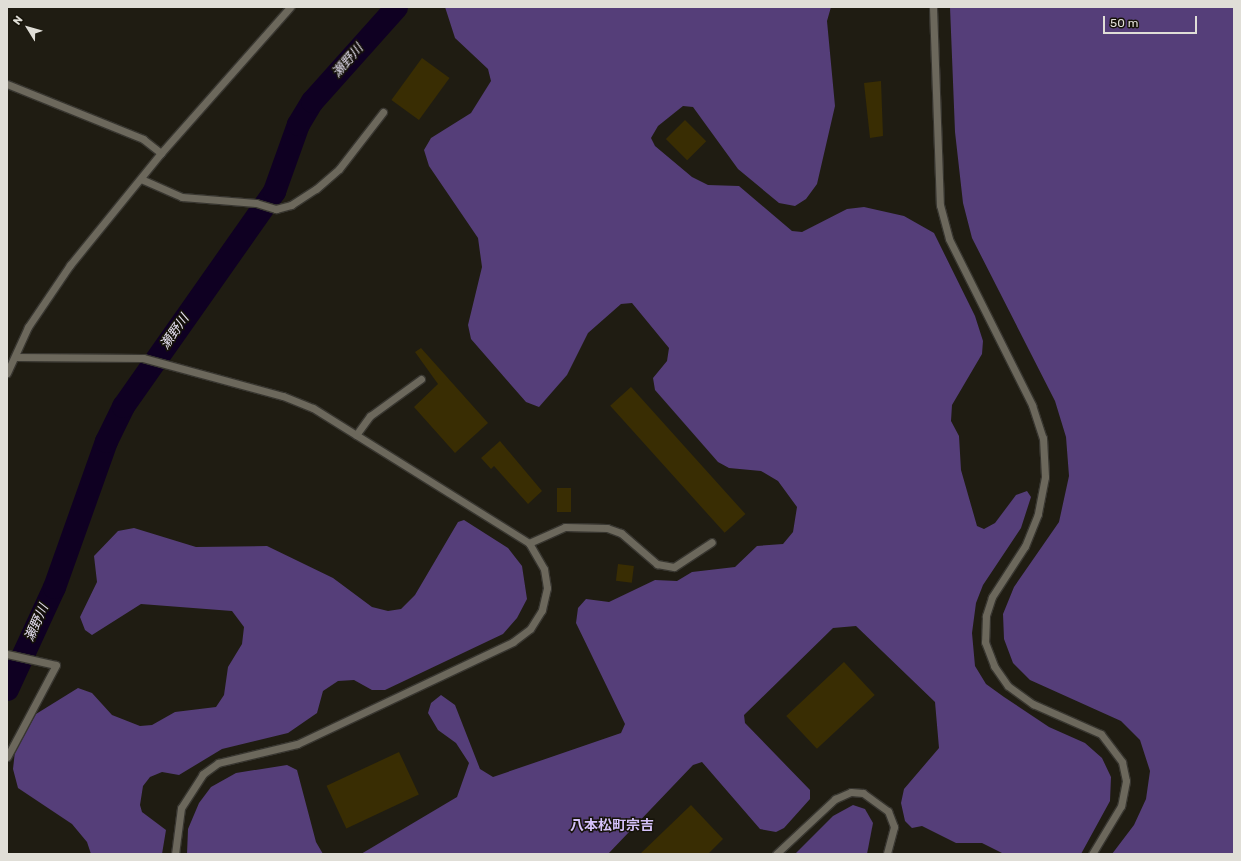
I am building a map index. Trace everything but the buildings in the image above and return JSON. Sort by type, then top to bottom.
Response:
[{"type":"lane","points":[[7,373],[28,328],[70,265],[161,153],[290,7]]},
{"type":"lane","points":[[932,7],[940,205],[949,238],[1032,405],[1043,438],[1045,477],[1038,514],[1025,546],[992,597],[986,616],[985,642],[994,666],[1008,686],[1033,704],[1101,734],[1122,762],[1126,781],[1121,806],[1092,854]]},
{"type":"lane","points":[[7,84],[143,139],[161,153]]},
{"type":"lane","points":[[140,179],[182,197],[256,203],[276,209],[291,205],[316,189],[339,169],[383,112]]},
{"type":"lane","points":[[14,357],[143,358],[164,362],[283,396],[313,408],[529,543],[539,555],[547,588],[542,610],[530,629],[513,642],[297,744],[218,763],[191,788],[181,808],[175,854]]},
{"type":"lane","points":[[356,435],[370,416],[421,379]]},
{"type":"lane","points":[[529,543],[565,527],[607,528],[621,533],[657,564],[674,567],[712,542]]},
{"type":"lane","points":[[7,654],[56,665],[7,757]]},
{"type":"lane","points":[[776,854],[835,799],[851,792],[863,793],[888,811],[894,827],[887,854]]},
{"type":"shaded area","points":[[445,7],[831,7],[827,21],[835,106],[817,184],[806,199],[795,206],[779,203],[738,169],[693,107],[683,106],[658,126],[651,138],[655,146],[692,177],[708,185],[739,186],[792,231],[802,232],[847,209],[864,207],[904,216],[934,233],[975,316],[983,341],[982,354],[952,405],[951,421],[959,436],[961,470],[977,526],[984,529],[995,523],[1016,495],[1027,491],[1031,497],[1021,528],[983,585],[976,603],[972,633],[975,666],[986,684],[1049,727],[1085,743],[1102,758],[1111,777],[1110,801],[1081,854],[1004,854],[982,843],[956,843],[922,826],[912,828],[905,821],[901,803],[904,789],[939,748],[935,702],[856,626],[833,628],[744,715],[745,723],[810,790],[810,799],[784,828],[776,832],[760,829],[702,762],[693,765],[608,854],[361,854],[457,797],[469,763],[456,743],[438,730],[428,713],[431,703],[441,695],[455,705],[480,769],[493,777],[621,733],[625,724],[576,623],[578,608],[586,599],[609,602],[655,580],[677,581],[692,572],[735,567],[757,546],[783,544],[793,532],[797,507],[778,481],[761,471],[729,468],[718,462],[655,390],[653,378],[667,361],[669,348],[632,303],[621,304],[588,333],[567,375],[539,407],[526,402],[471,339],[468,325],[482,267],[478,238],[429,166],[424,150],[431,138],[471,113],[491,81],[488,69],[455,38]]},
{"type":"shaded area","points":[[950,7],[1234,7],[1234,854],[1112,854],[1134,825],[1146,799],[1150,771],[1140,740],[1121,721],[1030,680],[1013,663],[1004,639],[1003,614],[1014,587],[1059,522],[1069,476],[1066,437],[1055,401],[972,238],[963,203],[955,132]]},
{"type":"shaded area","points":[[464,520],[508,548],[522,566],[527,599],[517,618],[503,634],[385,690],[372,690],[354,680],[338,681],[323,691],[317,713],[288,733],[222,749],[179,775],[162,772],[150,777],[143,786],[140,805],[142,812],[166,830],[162,854],[91,854],[87,842],[72,824],[18,788],[13,769],[15,751],[36,714],[78,688],[92,693],[112,715],[140,726],[152,725],[175,712],[216,707],[224,695],[228,667],[242,644],[244,627],[232,611],[141,604],[92,635],[85,630],[80,617],[97,582],[94,556],[118,531],[134,528],[196,547],[267,546],[333,578],[372,607],[388,611],[401,609],[415,595],[458,522]]},
{"type":"shaded area","points":[[287,765],[297,770],[316,842],[323,854],[187,854],[188,829],[199,803],[211,787],[236,773]]},
{"type":"shaded area","points":[[853,805],[865,809],[873,823],[867,854],[795,854],[833,816]]},
{"type":"waterway","name":"瀬野川","points":[[7,689],[54,587],[106,441],[123,406],[274,191],[298,124],[312,101],[396,7]]},
{"type":"district","name":"八本松町宗吉","points":[[612,826]]}]
